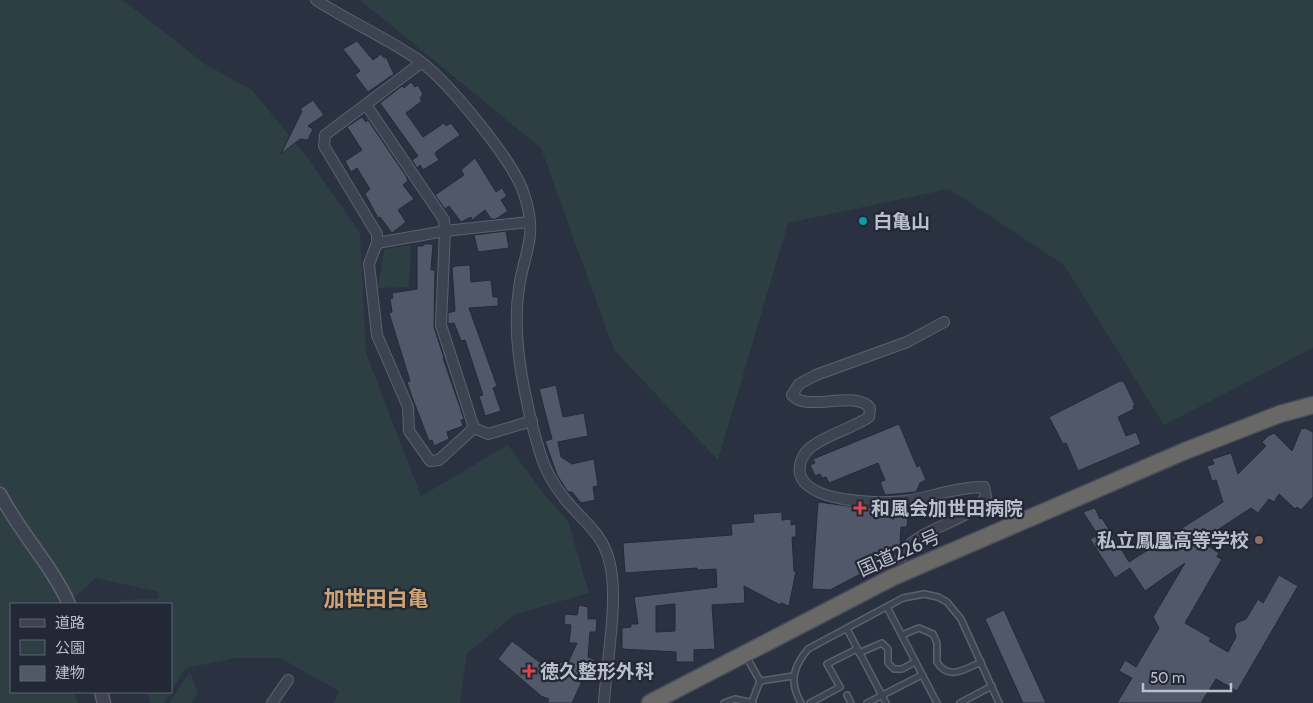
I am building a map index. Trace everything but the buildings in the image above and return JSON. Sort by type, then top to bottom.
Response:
[{"type":"highway","name":"国道226号","points":[[650,703],[893,577],[1185,451],[1280,414],[1313,405]]},
{"type":"street","points":[[316,0],[422,62],[445,83],[467,109],[513,172],[524,194],[530,235],[518,288],[516,319],[532,421],[544,469],[564,498],[600,540],[611,565],[612,611],[604,703]]},
{"type":"street","points":[[422,62],[367,106],[325,136],[324,146],[377,234],[378,243],[369,264],[377,335],[408,407],[409,431],[430,461],[439,460],[474,428]]},
{"type":"street","points":[[367,106],[444,220],[441,325],[474,428],[488,434],[532,421]]},
{"type":"street","points":[[378,243],[445,231],[529,222]]},
{"type":"street","points":[[893,577],[907,547],[939,525],[979,507],[986,497],[984,488],[962,487],[904,501],[834,498],[814,490],[801,477],[800,470],[804,454],[812,446],[869,417],[870,408],[860,402],[801,401],[795,399],[792,394],[799,384],[816,375],[907,342],[944,322]]},
{"type":"street","points":[[0,494],[12,517],[48,567],[68,603]]},
{"type":"street","points":[[272,703],[288,680]]},
{"type":"lane","points":[[801,703],[795,692],[793,676],[800,659],[808,649],[903,598],[924,594],[938,597],[947,602],[961,619],[999,703]]},
{"type":"lane","points":[[887,607],[937,703]]},
{"type":"lane","points":[[902,635],[919,628],[933,634],[937,643],[937,662],[949,672],[958,672],[980,662]]},
{"type":"lane","points":[[846,629],[886,703]]},
{"type":"lane","points":[[810,703],[840,687],[827,664],[858,651],[882,643],[888,649],[888,663],[894,669],[902,669],[915,662]]},
{"type":"lane","points":[[724,703],[735,698],[753,703],[760,681],[745,653]]},
{"type":"lane","points":[[868,703],[922,675]]},
{"type":"lane","points":[[760,681],[793,676]]},
{"type":"lane","points":[[960,703],[992,686]]},
{"type":"lane","points":[[847,695],[851,703]]},
{"type":"green space","points":[[0,0],[123,0],[205,64],[252,90],[306,156],[360,233],[366,353],[421,496],[508,445],[544,494],[568,521],[589,593],[516,614],[467,653],[460,703],[334,703],[339,691],[280,658],[236,658],[186,668],[172,689],[172,603],[120,603],[120,600],[157,599],[159,592],[96,578],[68,603],[10,603],[10,693],[74,693],[78,703],[0,703]]},
{"type":"green space","points":[[360,0],[1313,0],[1313,348],[1164,425],[1064,265],[949,189],[788,223],[718,460],[614,350],[541,148]]},
{"type":"green space","points":[[411,245],[409,287],[378,288],[384,249]]},
{"type":"green space","points":[[190,672],[198,694],[191,703],[169,703]]},
{"type":"green space","points":[[147,693],[170,693],[164,703],[150,703]]},
{"type":"place","name":"白亀山","points":[[863,221]]},
{"type":"place","name":"和風会加世田病院","points":[[860,508]]},
{"type":"place","name":"私立鳳凰高等学校","points":[[1259,540]]},
{"type":"place","name":"徳久整形外科","points":[[529,671]]},
{"type":"district","name":"加世田白亀","points":[[376,598]]}]
